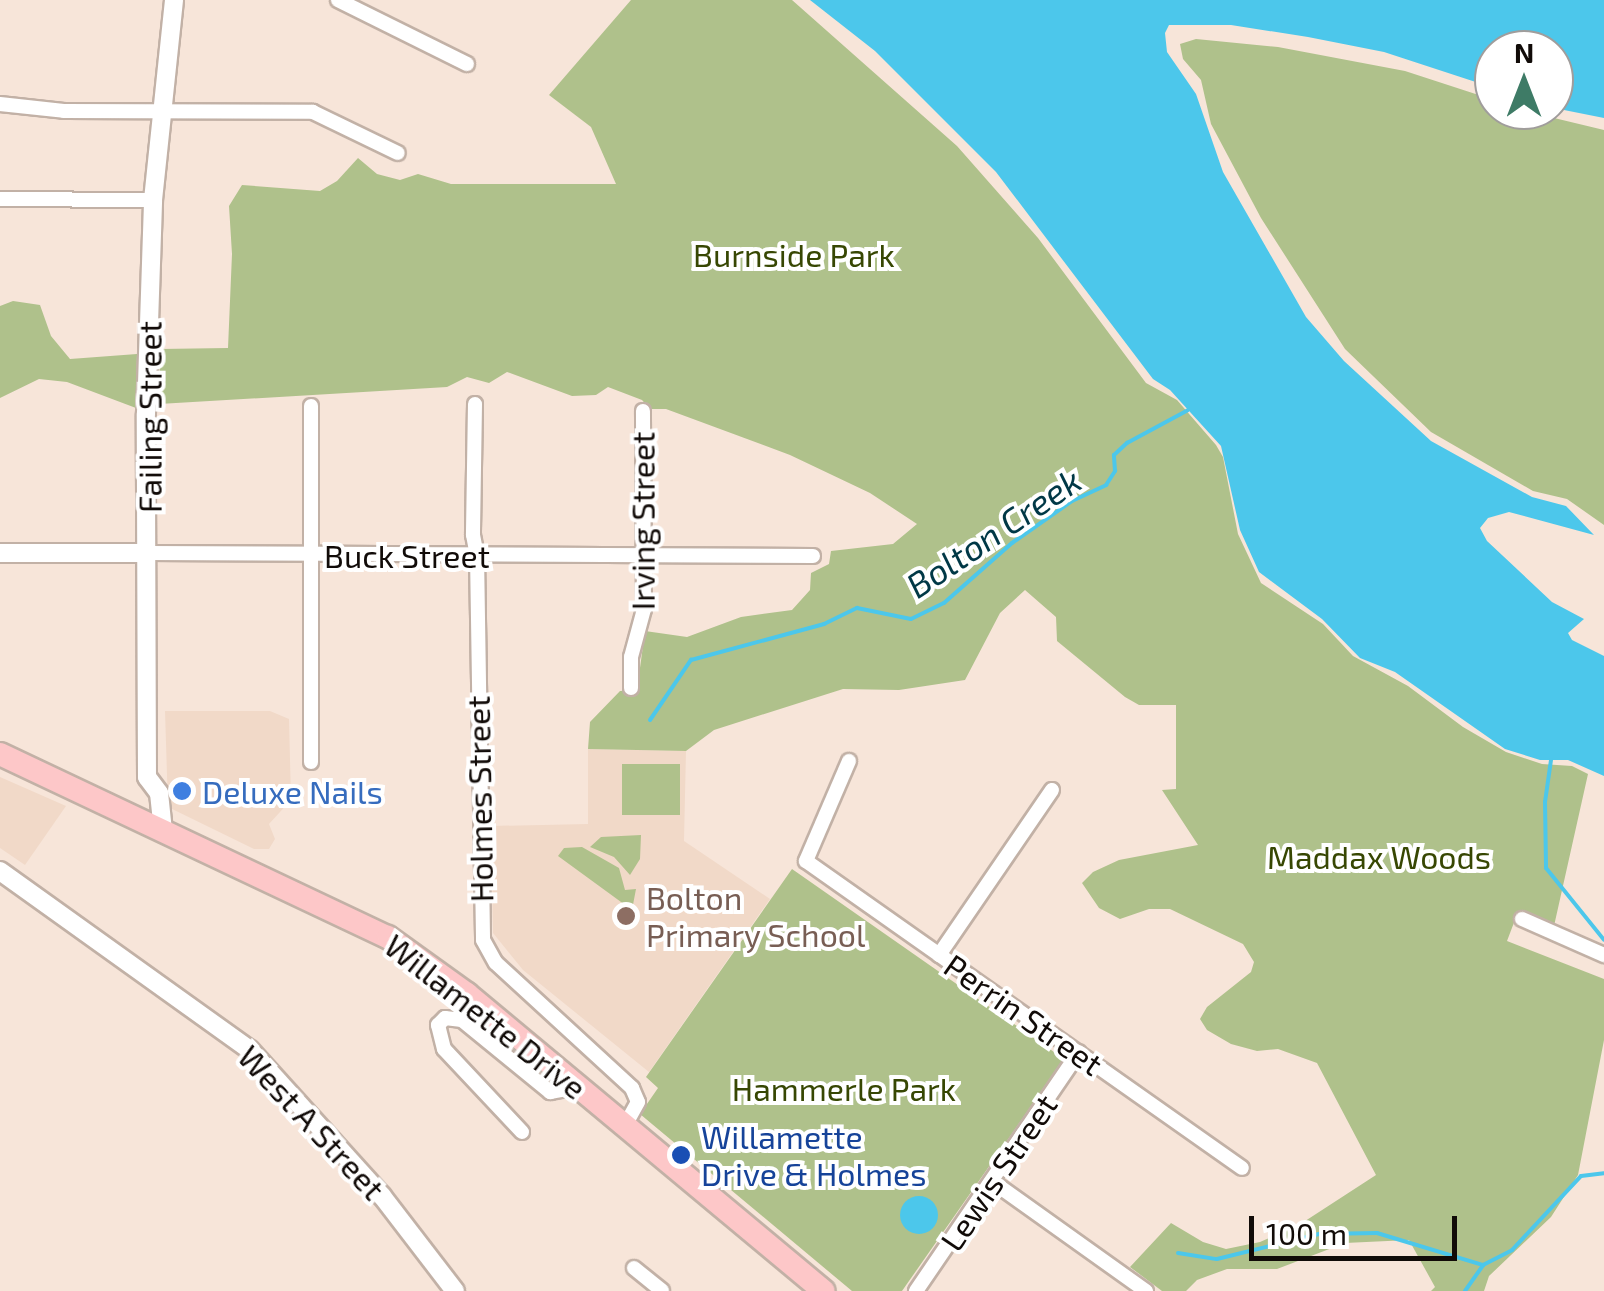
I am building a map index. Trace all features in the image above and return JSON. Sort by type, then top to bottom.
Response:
[{"type":"main road","name":"Willamette Drive","points":[[0,754],[388,937],[431,965],[822,1291]]},
{"type":"street","name":"Failing Street","points":[[163,831],[159,793],[147,777],[146,414],[152,200],[174,0]]},
{"type":"street","points":[[338,0],[467,64]]},
{"type":"street","points":[[0,104],[64,112],[313,112],[398,154]]},
{"type":"street","points":[[0,199],[152,200]]},
{"type":"street","name":"Holmes Street","points":[[475,404],[473,535],[477,555],[483,940],[496,962],[632,1088],[638,1102],[625,1125]]},
{"type":"street","points":[[311,406],[311,762]]},
{"type":"street","name":"Irving Street","points":[[631,688],[631,658],[644,609],[642,411]]},
{"type":"street","name":"Buck Street","points":[[0,553],[813,556]]},
{"type":"street","name":"Perrin Street","points":[[848,762],[806,861],[1242,1168]]},
{"type":"street","points":[[939,955],[1052,790]]},
{"type":"street","name":"West A Street","points":[[0,871],[250,1050],[382,1196],[455,1291]]},
{"type":"street","points":[[1522,919],[1604,955]]},
{"type":"street","points":[[522,1132],[444,1048],[438,1025],[445,1018],[462,1020],[550,1092],[561,1090],[570,1080]]},
{"type":"street","name":"Lewis Street","points":[[916,1291],[1079,1052]]},
{"type":"street","points":[[992,1182],[1146,1291]]},
{"type":"street","points":[[634,1268],[662,1291]]},
{"type":"shaded area","points":[[165,711],[270,711],[289,719],[291,800],[269,824],[275,839],[269,849],[254,849],[168,807]]},
{"type":"shaded area","name":"Bolton Primary School","points":[[588,749],[686,751],[684,841],[770,899],[649,1072],[523,970],[493,933],[491,826],[588,824]]},
{"type":"shaded area","points":[[0,777],[66,806],[25,865],[0,848]]},
{"type":"green space","points":[[631,0],[792,0],[957,146],[1038,238],[1146,383],[1177,400],[1216,445],[1223,457],[1238,534],[1261,583],[1323,624],[1353,656],[1408,686],[1463,727],[1506,752],[1542,764],[1572,766],[1588,774],[1554,926],[1518,912],[1507,941],[1604,979],[1604,1040],[1578,1175],[1551,1217],[1489,1276],[1484,1291],[1431,1291],[1435,1287],[1409,1240],[1345,1243],[1277,1269],[1227,1269],[1197,1280],[1186,1291],[1162,1291],[1130,1267],[1171,1223],[1203,1242],[1226,1249],[1260,1242],[1299,1225],[1376,1175],[1317,1063],[1278,1049],[1257,1051],[1231,1044],[1207,1030],[1200,1019],[1207,1007],[1251,972],[1254,962],[1243,944],[1170,909],[1149,909],[1120,919],[1099,908],[1082,883],[1093,872],[1119,860],[1198,845],[1162,790],[1176,789],[1176,705],[1139,705],[1125,697],[1057,641],[1056,617],[1025,590],[1000,613],[965,680],[899,690],[843,689],[714,730],[686,751],[588,749],[590,722],[620,691],[637,690],[645,631],[687,637],[741,617],[792,610],[810,590],[811,573],[829,564],[831,551],[893,544],[917,524],[870,493],[790,455],[666,409],[650,409],[642,400],[608,387],[596,395],[572,396],[507,372],[489,383],[467,377],[447,387],[159,404],[160,349],[228,348],[232,254],[229,206],[242,185],[320,191],[337,181],[358,158],[377,174],[400,180],[418,174],[451,184],[616,184],[591,127],[549,95]]},
{"type":"green space","points":[[1196,39],[1278,47],[1405,71],[1474,93],[1474,130],[1574,130],[1574,123],[1604,130],[1604,525],[1567,499],[1533,491],[1431,432],[1345,349],[1261,218],[1211,124],[1201,80],[1183,59],[1180,44]]},
{"type":"green space","points":[[13,301],[40,305],[51,336],[70,359],[137,354],[136,408],[67,382],[39,379],[0,398],[0,306]]},
{"type":"green space","points":[[622,764],[680,764],[680,815],[622,815]]},
{"type":"green space","points":[[641,835],[640,859],[630,875],[614,857],[590,847],[601,837]]},
{"type":"green space","points":[[582,847],[619,868],[625,890],[636,889],[632,910],[558,856],[564,848]]},
{"type":"green space","name":"Hammerle Park","points":[[792,869],[1064,1059],[902,1291],[852,1291],[640,1114],[658,1088],[646,1077]]},
{"type":"water","points":[[810,0],[1604,0],[1604,118],[1574,112],[1574,30],[1474,30],[1474,81],[1384,52],[1308,37],[1231,25],[1169,25],[1165,33],[1167,52],[1196,94],[1223,172],[1306,317],[1344,361],[1431,441],[1532,497],[1566,506],[1594,535],[1509,512],[1488,518],[1480,528],[1487,541],[1552,602],[1584,619],[1568,633],[1572,640],[1604,656],[1604,776],[1568,760],[1540,760],[1505,749],[1395,672],[1360,658],[1322,619],[1259,572],[1240,530],[1221,446],[1170,390],[1153,379],[996,172],[875,51]]},
{"type":"water","points":[[919,1196],[932,1202],[938,1215],[932,1228],[919,1234],[906,1228],[900,1215],[906,1202]]},
{"type":"waterway","name":"Bolton Creek","points":[[650,720],[691,660],[824,624],[857,608],[911,619],[944,603],[1012,543],[1072,501],[1106,485],[1115,471],[1114,455],[1127,443],[1188,410]]},
{"type":"waterway","points":[[1551,760],[1545,802],[1546,868],[1604,940]]},
{"type":"waterway","points":[[1465,1291],[1483,1265],[1512,1250],[1581,1176],[1604,1173]]},
{"type":"waterway","points":[[1178,1253],[1217,1259],[1319,1234],[1377,1233],[1483,1265]]},
{"type":"place","name":"Deluxe Nails","points":[[182,791]]},
{"type":"place","name":"Bolton Primary School","points":[[626,916]]},
{"type":"place","name":"Willamette Drive & Holmes","points":[[681,1155]]},
{"type":"park label","name":"Burnside Park","points":[[794,254]]},
{"type":"park label","name":"Maddax Woods","points":[[1379,856]]}]
